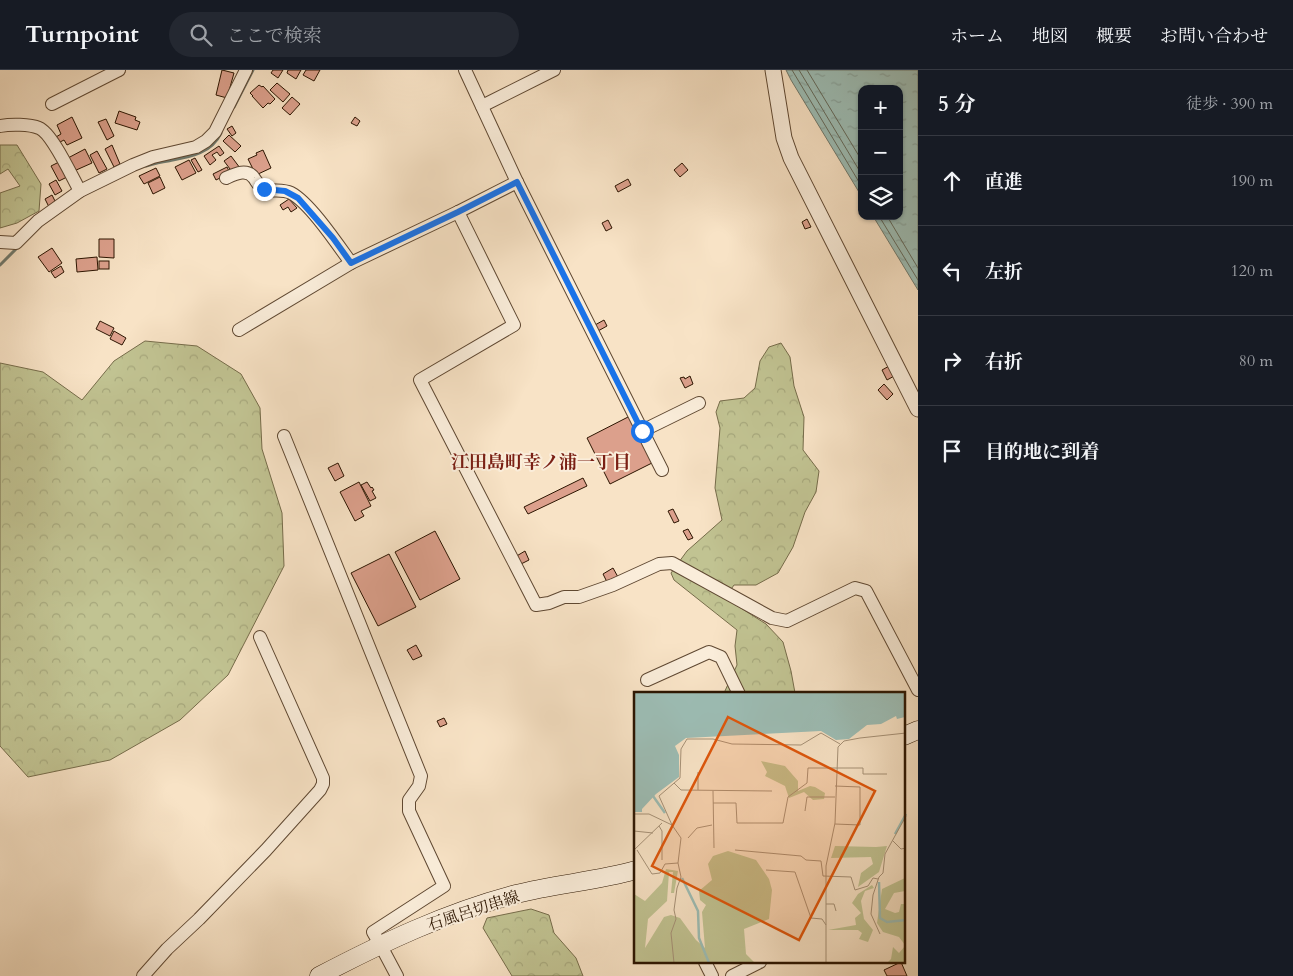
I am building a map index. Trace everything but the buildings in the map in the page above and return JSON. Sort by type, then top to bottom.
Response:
[{"type":"main road","points":[[906,735],[918,730]]},
{"type":"main road","name":"石風呂切串線","points":[[319,976],[359,955],[430,923],[486,903],[545,888],[604,878],[634,870]]},
{"type":"street","points":[[52,104],[119,70]]},
{"type":"street","points":[[0,242],[16,244],[38,221],[80,191],[132,165],[206,142],[215,132],[246,70]]},
{"type":"street","points":[[465,70],[517,182],[662,470]]},
{"type":"street","points":[[482,106],[554,70]]},
{"type":"street","points":[[773,70],[784,138],[791,158],[918,410]]},
{"type":"street","points":[[0,126],[40,128],[50,136],[80,191]]},
{"type":"street","points":[[226,178],[245,172],[255,178],[257,183],[264,189],[285,191],[298,198],[333,238],[351,263]]},
{"type":"street","points":[[239,330],[351,263],[517,182]]},
{"type":"street","points":[[458,212],[514,325],[420,380],[536,605],[564,597],[579,597],[613,585],[659,564],[672,563],[772,618],[787,621],[854,588],[866,591],[918,690]]},
{"type":"street","points":[[642,431],[699,403]]},
{"type":"street","points":[[284,436],[421,776],[419,786],[409,800],[409,811],[444,886],[373,932],[397,976]]},
{"type":"street","points":[[142,976],[266,850],[324,784],[260,637]]},
{"type":"street","points":[[647,680],[709,652],[721,657],[738,692]]},
{"type":"street","points":[[706,964],[712,976]]},
{"type":"street","points":[[732,976],[756,964]]},
{"type":"green space","points":[[0,145],[17,145],[41,184],[39,211],[17,223],[0,228],[0,193],[20,186],[8,169],[0,174]]},
{"type":"green space","points":[[145,341],[197,346],[241,374],[260,408],[262,449],[282,513],[284,566],[228,675],[180,720],[110,760],[28,777],[0,746],[0,363],[43,372],[82,400],[114,361]]},
{"type":"green space","points":[[781,343],[790,357],[794,386],[804,417],[803,450],[819,471],[816,492],[805,512],[793,547],[778,573],[756,585],[734,585],[725,598],[766,624],[783,642],[795,692],[724,692],[737,665],[735,646],[737,630],[674,580],[671,573],[687,551],[722,520],[715,488],[720,428],[716,412],[720,401],[744,398],[755,388],[760,361],[769,347]]},
{"type":"green space","points":[[531,909],[549,915],[554,933],[576,958],[583,976],[512,976],[483,928],[487,918]]},
{"type":"water","points":[[786,70],[918,70],[918,290],[875,220],[903,220],[903,85],[858,85],[858,190]]},
{"type":"waterway","points":[[234,107],[253,70]]},
{"type":"waterway","points":[[146,166],[199,153],[211,146],[221,133]]},
{"type":"waterway","points":[[0,265],[19,246]]},
{"type":"district","name":"江田島町幸ノ浦一丁目","points":[[541,462]]},
{"type":"route","points":[[264,189],[285,191],[298,198],[311,211],[351,263],[517,182],[642,431]]}]
